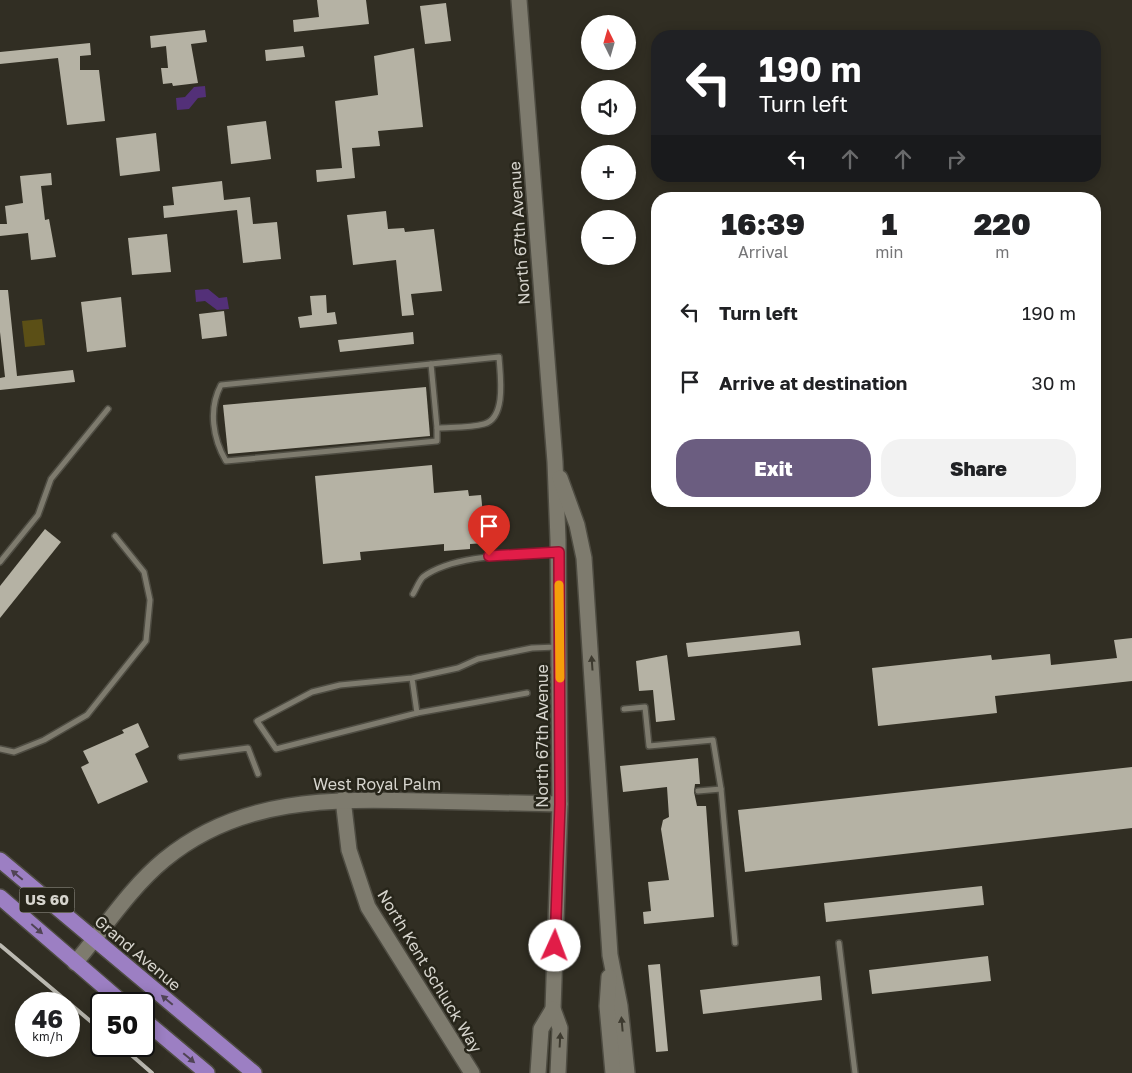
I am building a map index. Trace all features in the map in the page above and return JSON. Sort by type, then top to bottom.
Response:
[{"type":"highway","name":"Grand Avenue","points":[[0,860],[254,1073]]},
{"type":"highway","name":"US 60","points":[[0,897],[110,992]]},
{"type":"highway","points":[[155,1029],[207,1073]]},
{"type":"main road","name":"North 67th Avenue","points":[[518,0],[555,462],[559,552],[560,804],[553,1009],[560,1028],[558,1073]]},
{"type":"main road","name":"North 67th Avenue","points":[[555,462],[577,524],[584,558],[596,711],[595,744],[610,955],[620,1006],[627,1073]]},
{"type":"main road","name":"West Royal Palm","points":[[75,963],[95,940],[122,903],[164,860],[192,839],[220,825],[260,812],[295,804],[343,799],[560,804]]},
{"type":"main road","name":"North Kent Schluck Way","points":[[343,799],[349,850],[356,877],[368,907],[472,1073]]},
{"type":"main road","name":"North 67th Avenue","points":[[610,955],[607,1006],[614,1073]]},
{"type":"main road","name":"North 67th Avenue","points":[[539,1067],[541,1029],[553,1009]]},
{"type":"lane","points":[[431,364],[437,441],[226,461],[216,445],[214,427],[215,398],[221,385],[499,357],[502,391],[493,419],[485,424],[437,428]]},
{"type":"lane","points":[[0,562],[38,515],[52,479],[108,409]]},
{"type":"lane","points":[[0,748],[14,752],[44,740],[87,715],[146,641],[150,600],[144,572],[115,536]]},
{"type":"lane","points":[[414,594],[421,578],[441,567],[489,556],[559,552]]},
{"type":"lane","points":[[527,693],[417,712],[276,749],[257,721],[312,692],[340,685],[412,678],[458,668],[478,659],[532,648],[560,646]]},
{"type":"lane","points":[[412,678],[417,712]]},
{"type":"lane","points":[[624,709],[645,707],[650,746],[713,740],[720,789],[735,943]]},
{"type":"lane","points":[[181,757],[248,748],[258,774]]},
{"type":"lane","points":[[698,791],[720,789]]},
{"type":"lane","points":[[839,943],[855,1073]]},
{"type":"shaded area","points":[[205,86],[206,97],[198,98],[189,109],[177,110],[176,98],[185,97],[194,87]]},
{"type":"shaded area","points":[[208,289],[219,298],[227,297],[229,309],[217,310],[205,301],[196,302],[195,290]]},
{"type":"shaded area","points":[[42,319],[45,345],[25,347],[22,321]]},
{"type":"building","points":[[317,0],[366,0],[369,24],[294,32],[293,20],[319,17]]},
{"type":"building","points":[[446,3],[451,41],[425,44],[420,6]]},
{"type":"building","points":[[205,30],[207,42],[191,44],[198,83],[173,86],[172,83],[163,84],[161,68],[168,68],[166,46],[151,48],[150,36]]},
{"type":"building","points":[[90,43],[91,55],[80,56],[80,70],[99,70],[105,121],[67,125],[58,58],[0,64],[0,52]]},
{"type":"building","points":[[303,46],[305,57],[266,61],[265,50]]},
{"type":"building","points":[[414,48],[423,127],[378,131],[380,146],[352,148],[355,178],[317,182],[316,170],[342,168],[335,101],[378,95],[374,56]]},
{"type":"building","points":[[266,121],[271,159],[231,164],[227,126]]},
{"type":"building","points":[[156,133],[160,171],[120,176],[116,138]]},
{"type":"building","points":[[51,173],[52,185],[41,186],[45,220],[49,219],[56,257],[31,260],[28,233],[0,236],[0,224],[7,224],[5,206],[23,203],[20,176]]},
{"type":"building","points":[[222,181],[224,200],[250,197],[253,224],[277,222],[281,259],[243,263],[237,210],[164,218],[163,206],[174,205],[172,187]]},
{"type":"building","points":[[386,211],[388,229],[404,228],[405,232],[434,229],[442,291],[411,294],[414,315],[402,316],[396,260],[353,265],[347,215]]},
{"type":"building","points":[[167,234],[171,272],[132,275],[128,238]]},
{"type":"building","points":[[0,290],[8,290],[17,376],[73,370],[75,382],[0,390],[0,378],[5,377],[0,332]]},
{"type":"building","points":[[326,295],[327,313],[335,312],[337,324],[300,328],[298,317],[312,315],[310,296]]},
{"type":"building","points":[[121,297],[126,347],[87,352],[81,302]]},
{"type":"building","points":[[224,311],[227,336],[202,339],[199,314]]},
{"type":"building","points":[[413,332],[414,344],[340,352],[338,340]]},
{"type":"building","points":[[426,387],[430,436],[228,454],[223,405]]},
{"type":"building","points":[[432,465],[434,493],[468,490],[469,496],[481,495],[486,543],[470,544],[470,549],[444,551],[444,544],[360,552],[361,560],[323,564],[315,476]]},
{"type":"building","points":[[45,529],[61,542],[0,618],[0,586]]},
{"type":"building","points":[[799,631],[801,645],[688,657],[686,643]]},
{"type":"building","points":[[1132,638],[1132,681],[995,696],[997,713],[878,726],[872,668],[991,655],[992,660],[1050,654],[1051,665],[1117,658],[1114,640]]},
{"type":"building","points":[[667,655],[675,720],[656,722],[653,690],[639,691],[636,661]]},
{"type":"building","points":[[138,723],[149,747],[135,754],[148,782],[98,804],[81,767],[89,763],[83,751],[124,733],[122,730]]},
{"type":"building","points":[[698,758],[700,784],[695,784],[694,792],[697,806],[706,806],[714,917],[644,924],[643,912],[651,911],[648,882],[669,880],[661,829],[663,820],[669,817],[667,787],[623,792],[620,766]]},
{"type":"building","points":[[1132,767],[1132,828],[745,872],[738,810]]},
{"type":"building","points":[[982,886],[984,905],[826,922],[824,903]]},
{"type":"building","points":[[988,956],[991,981],[872,994],[869,970]]},
{"type":"building","points":[[660,964],[668,1051],[656,1052],[648,965]]},
{"type":"building","points":[[820,976],[822,1000],[703,1014],[700,990]]},
{"type":"railway","points":[[0,945],[90,1021]]},
{"type":"railway","points":[[134,1057],[152,1073]]},
{"type":"slow traffic","points":[[559,585],[560,678]]},
{"type":"route","points":[[489,556],[559,552],[561,712],[555,946]]}]
